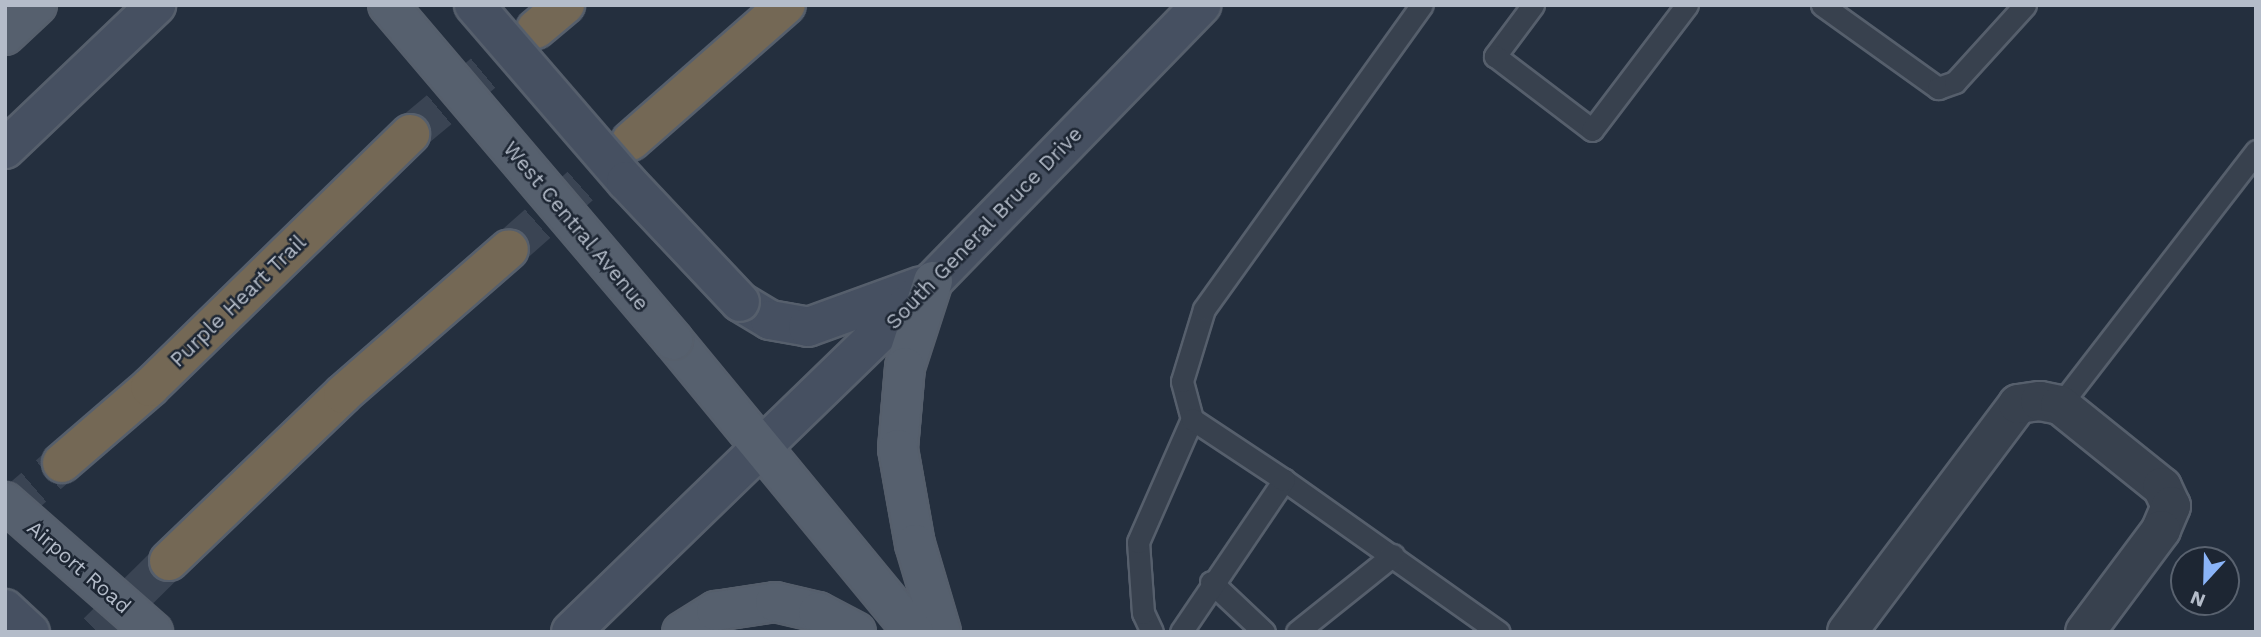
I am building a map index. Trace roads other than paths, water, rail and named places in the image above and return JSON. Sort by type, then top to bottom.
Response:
[{"type":"highway","points":[[536,29],[565,5]]},
{"type":"highway","points":[[631,141],[786,5]]},
{"type":"highway","name":"Purple Heart Trail","points":[[62,463],[150,387],[410,134]]},
{"type":"highway","points":[[170,561],[343,394],[509,249]]},
{"type":"main road","points":[[5,36],[37,5]]},
{"type":"main road","points":[[5,149],[156,5]]},
{"type":"main road","name":"West Central Avenue","points":[[388,5],[764,448],[914,632]]},
{"type":"main road","points":[[474,5],[626,181],[740,302],[770,320],[808,327],[933,281]]},
{"type":"main road","name":"South General Bruce Drive","points":[[571,632],[764,448],[933,281],[1200,5]]},
{"type":"main road","points":[[933,281],[905,367],[898,449],[915,544],[941,632]]},
{"type":"main road","name":"Airport Road","points":[[5,502],[153,632]]},
{"type":"main road","points":[[682,632],[716,611],[775,602],[818,612],[856,632]]},
{"type":"main road","points":[[5,609],[30,632]]},
{"type":"street","points":[[1847,632],[2018,404],[2060,405],[2162,487],[2171,506],[2161,530],[2085,632]]},
{"type":"lane","points":[[1152,632],[1143,613],[1138,542],[1192,419],[1182,381],[1204,309],[1422,5]]},
{"type":"lane","points":[[1532,5],[1495,56],[1592,130],[1687,5]]},
{"type":"lane","points":[[1822,5],[1938,88],[1955,82],[2025,5]]},
{"type":"lane","points":[[2060,405],[2256,151]]},
{"type":"lane","points":[[1192,419],[1393,555],[1499,632]]},
{"type":"lane","points":[[1181,632],[1211,582],[1284,480]]},
{"type":"lane","points":[[1297,632],[1393,555]]},
{"type":"lane","points":[[1211,582],[1264,632]]},
{"type":"tunnel","points":[[410,134],[536,29]]},
{"type":"tunnel","points":[[509,249],[631,141]]},
{"type":"tunnel","points":[[5,512],[62,463]]},
{"type":"tunnel","points":[[97,632],[169,561]]}]
